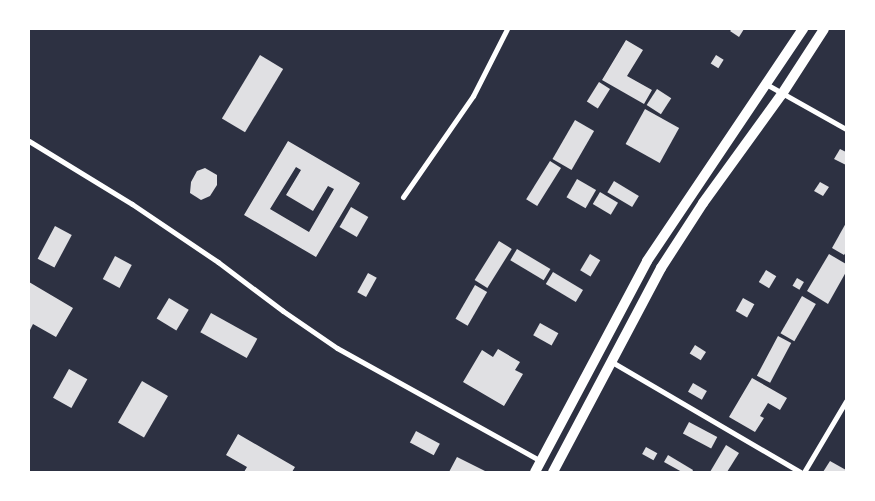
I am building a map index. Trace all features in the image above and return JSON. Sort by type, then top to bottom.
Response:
[{"type":"main road","points":[[535,472],[647,260],[689,194],[802,29]]},
{"type":"main road","points":[[553,472],[660,268],[703,203],[782,94],[824,29]]},
{"type":"street","points":[[404,197],[473,96],[507,29]]},
{"type":"street","points":[[766,84],[846,129]]},
{"type":"street","points":[[29,141],[132,204],[218,262],[283,312],[337,348],[541,461]]},
{"type":"street","points":[[612,362],[802,472],[846,401]]},
{"type":"building","points":[[732,29],[744,29],[739,37],[730,31]]},
{"type":"building","points":[[626,40],[643,50],[627,76],[652,90],[644,104],[602,80]]},
{"type":"building","points":[[260,55],[283,69],[245,132],[222,118]]},
{"type":"building","points":[[716,55],[724,60],[718,68],[711,63]]},
{"type":"building","points":[[599,82],[610,89],[598,108],[587,102]]},
{"type":"building","points":[[657,89],[671,98],[661,114],[647,105]]},
{"type":"building","points":[[645,109],[679,128],[660,163],[626,144]]},
{"type":"building","points":[[575,120],[594,131],[572,170],[552,159]]},
{"type":"building","points":[[288,141],[360,183],[316,257],[244,215]],"holes":[[[296,167],[301,170],[286,195],[313,211],[328,186],[334,189],[309,232],[270,209]]]},
{"type":"building","points":[[840,149],[846,152],[846,165],[834,159]]},
{"type":"building","points":[[550,161],[561,168],[537,206],[526,199]]},
{"type":"building","points":[[205,168],[217,175],[217,185],[210,196],[201,200],[190,193],[191,182],[197,171]]},
{"type":"building","points":[[577,179],[596,190],[586,208],[566,197]]},
{"type":"building","points":[[614,181],[639,196],[632,207],[607,192]]},
{"type":"building","points":[[820,182],[829,187],[823,196],[814,191]]},
{"type":"building","points":[[600,192],[618,203],[611,215],[593,204]]},
{"type":"building","points":[[351,207],[368,217],[357,237],[340,227]]},
{"type":"building","points":[[846,223],[846,252],[844,255],[832,248]]},
{"type":"building","points":[[55,226],[72,235],[54,268],[38,259]]},
{"type":"building","points":[[499,241],[512,249],[487,288],[475,280]]},
{"type":"building","points":[[517,249],[550,269],[544,280],[510,260]]},
{"type":"building","points":[[590,254],[600,260],[591,276],[580,270]]},
{"type":"building","points":[[829,254],[846,264],[846,272],[828,304],[807,291]]},
{"type":"building","points":[[115,256],[132,265],[120,288],[103,279]]},
{"type":"building","points":[[766,270],[776,276],[769,288],[759,282]]},
{"type":"building","points":[[553,272],[583,290],[576,302],[546,284]]},
{"type":"building","points":[[368,273],[377,278],[366,297],[357,292]]},
{"type":"building","points":[[797,278],[804,282],[799,290],[792,286]]},
{"type":"building","points":[[29,282],[73,308],[56,337],[33,324],[29,332]]},
{"type":"building","points":[[475,285],[487,292],[468,326],[456,319]]},
{"type":"building","points":[[802,296],[816,304],[794,341],[780,333]]},
{"type":"building","points":[[169,298],[189,310],[176,330],[157,319]]},
{"type":"building","points":[[743,298],[754,304],[747,317],[736,311]]},
{"type":"building","points":[[211,313],[257,339],[247,358],[200,332]]},
{"type":"building","points":[[540,323],[558,333],[552,345],[533,335]]},
{"type":"building","points":[[778,336],[791,343],[770,383],[757,376]]},
{"type":"building","points":[[695,345],[706,352],[701,360],[690,353]]},
{"type":"building","points":[[498,349],[520,362],[515,370],[523,374],[504,406],[463,382],[482,350],[493,357]]},
{"type":"building","points":[[69,369],[87,379],[71,408],[53,398]]},
{"type":"building","points":[[752,378],[787,398],[780,410],[768,403],[760,416],[764,418],[755,432],[729,417]]},
{"type":"building","points":[[142,381],[168,396],[144,438],[118,423]]},
{"type":"building","points":[[693,383],[707,391],[702,400],[688,392]]},
{"type":"building","points":[[689,422],[717,437],[711,449],[683,433]]},
{"type":"building","points":[[416,431],[440,444],[434,455],[410,442]]},
{"type":"building","points":[[238,434],[295,467],[292,472],[244,472],[247,467],[226,455]]},
{"type":"building","points":[[726,445],[739,453],[727,472],[710,472]]},
{"type":"building","points":[[646,447],[657,453],[653,460],[642,454]]},
{"type":"building","points":[[668,455],[693,470],[692,472],[682,472],[664,462]]},
{"type":"building","points":[[457,457],[487,472],[449,472]]},
{"type":"building","points":[[830,461],[846,470],[846,472],[823,472]]}]
